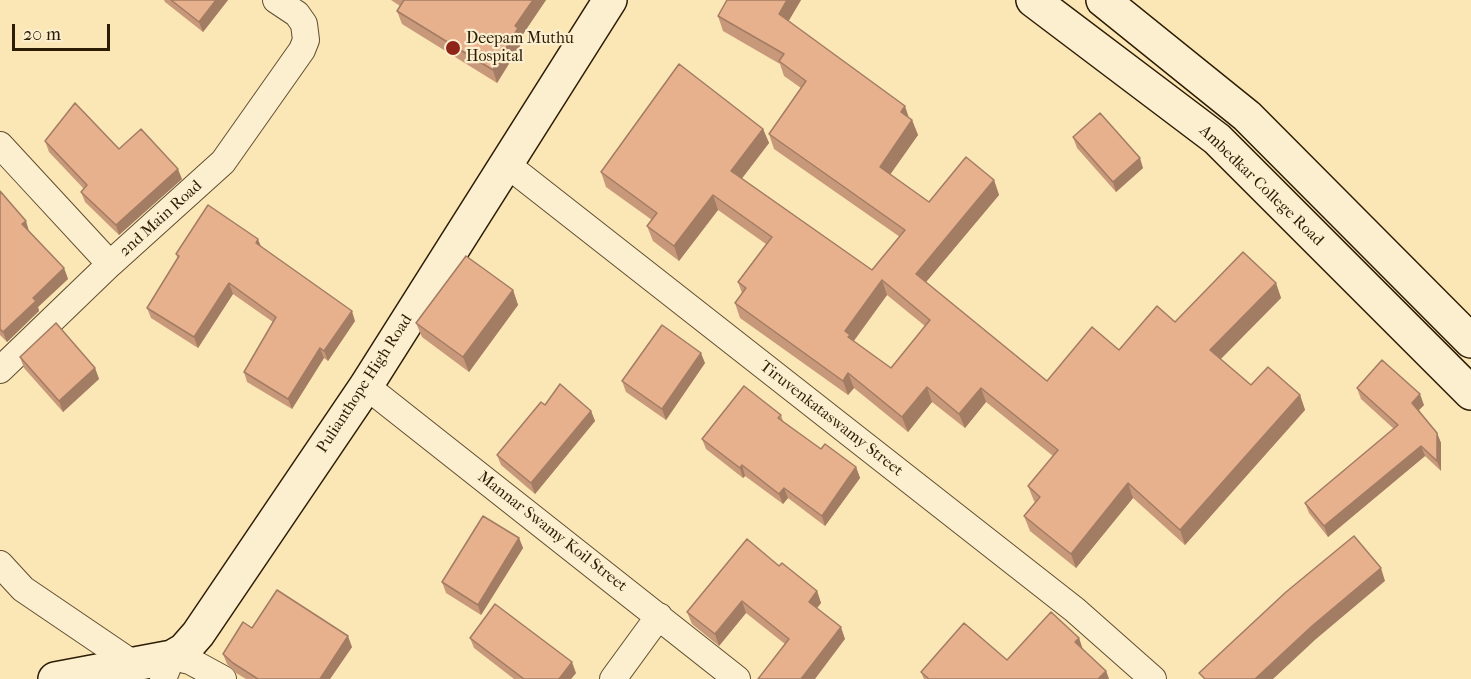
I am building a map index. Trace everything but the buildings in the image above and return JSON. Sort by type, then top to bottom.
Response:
[{"type":"main road","name":"Pulianthope High Road","points":[[157,667],[184,650],[214,612],[366,386],[610,0]]},
{"type":"main road","name":"Ambedkar College Road","points":[[1033,0],[1217,139],[1471,393]]},
{"type":"main road","points":[[1103,0],[1247,116],[1471,342]]},
{"type":"main road","points":[[55,679],[157,667]]},
{"type":"street","name":"2nd Main Road","points":[[0,370],[111,264],[223,162],[302,50],[306,39],[304,24],[297,14],[276,0]]},
{"type":"street","points":[[0,145],[111,264]]},
{"type":"street","name":"Tiruvenkataswamy Street","points":[[506,163],[1075,610],[1154,679]]},
{"type":"street","name":"Mannar Swamy Koil Street","points":[[366,386],[737,679]]},
{"type":"street","points":[[0,564],[23,589],[157,667],[181,657],[223,679]]},
{"type":"street","points":[[613,679],[658,616]]},
{"type":"place","name":"Deepam Muthu Hospital","points":[[453,48]]}]
